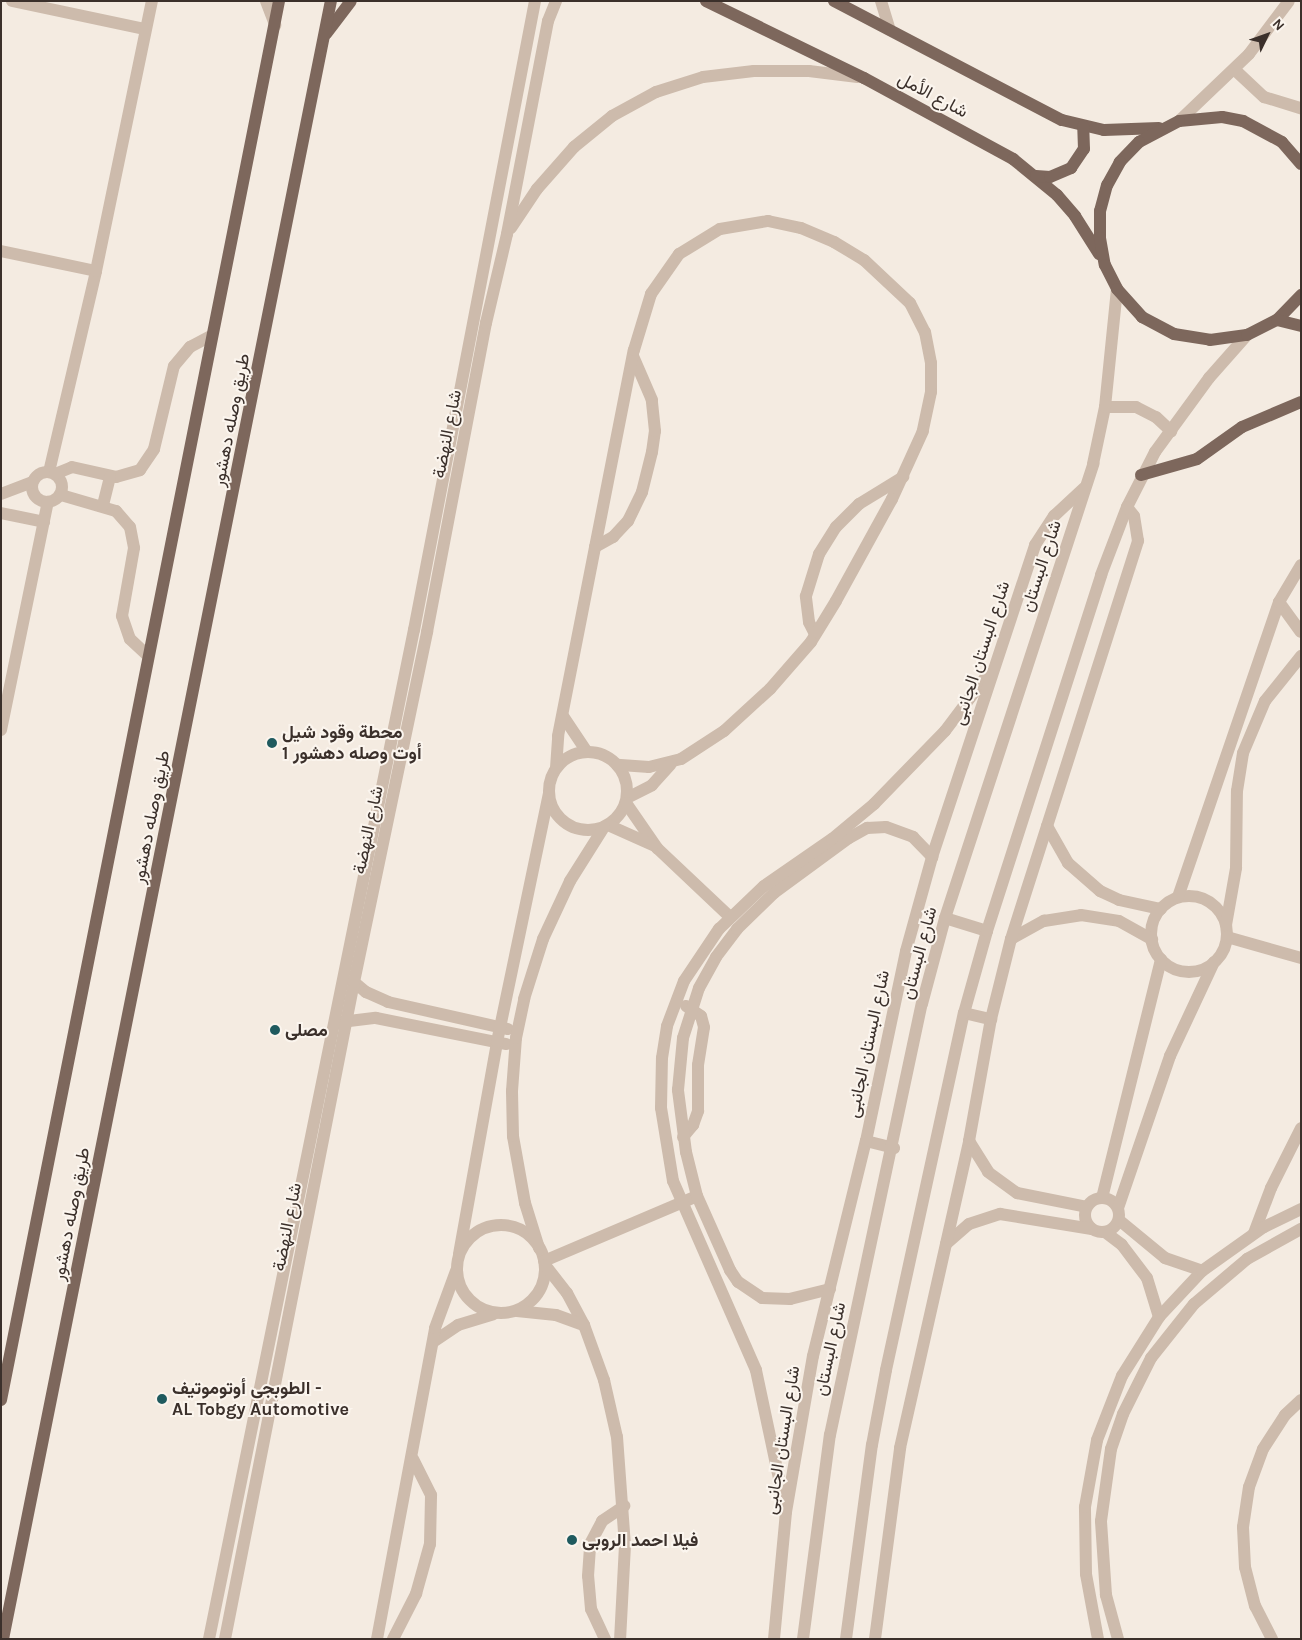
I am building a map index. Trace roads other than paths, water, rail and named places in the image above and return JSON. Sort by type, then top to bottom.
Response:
[{"type":"main road","name":"طريق وصله دهشور","points":[[1,1400],[211,336],[280,1]]},
{"type":"main road","name":"طريق وصله دهشور","points":[[4,1639],[249,420],[331,1]]},
{"type":"main road","points":[[323,38],[351,1]]},
{"type":"main road","name":"شارع الأمل","points":[[706,1],[864,78],[1013,159],[1036,176],[1075,216],[1106,265]]},
{"type":"main road","name":"شارع الأمل","points":[[834,1],[1062,120],[1083,126],[1125,130],[1162,128]]},
{"type":"main road","points":[[1301,164],[1282,142],[1243,121],[1222,117],[1179,121],[1162,128],[1139,142],[1126,155],[1107,185],[1100,220],[1100,238],[1106,265],[1117,289],[1142,317],[1174,334],[1210,340],[1247,334],[1277,320],[1301,295]]},
{"type":"main road","points":[[1036,176],[1050,177],[1071,168],[1084,149],[1083,126]]},
{"type":"main road","points":[[1277,320],[1301,326]]},
{"type":"main road","points":[[1141,475],[1198,459],[1242,427],[1301,402]]},
{"type":"street","points":[[12,1],[146,29]]},
{"type":"street","points":[[52,473],[152,1]]},
{"type":"street","points":[[266,1],[275,24]]},
{"type":"street","name":"شارع النهضة","points":[[224,1639],[354,982],[427,632],[535,1]]},
{"type":"street","name":"شارع النهضة","points":[[209,1639],[278,1287],[479,321],[507,234],[548,21],[556,1]]},
{"type":"street","points":[[880,1],[890,30]]},
{"type":"street","points":[[1179,121],[1234,70],[1284,2]]},
{"type":"street","points":[[1234,70],[1264,97],[1301,108]]},
{"type":"street","points":[[507,234],[537,189],[574,147],[612,116],[656,92],[703,77],[754,71],[809,71],[864,78]]},
{"type":"street","points":[[377,1639],[413,1459],[433,1342],[443,1298],[456,1271],[497,1042],[548,793],[556,768],[563,716],[632,356],[645,309],[658,280],[692,244],[720,229],[752,222],[784,223],[818,234],[861,258],[888,280],[910,303],[925,332],[931,363],[929,406],[923,431],[903,477],[859,561],[815,634],[791,666],[748,711],[699,750],[670,764],[639,768],[617,765]]},
{"type":"street","points":[[1,251],[96,271]]},
{"type":"street","name":"شارع البستان","points":[[803,1639],[830,1435],[894,1148],[922,1004],[945,918],[1086,486],[1105,407],[1117,289]]},
{"type":"street","points":[[846,1639],[884,1380],[964,1013],[987,932],[1098,584],[1127,507],[1141,475],[1171,431],[1209,378],[1247,334]]},
{"type":"street","points":[[1,494],[11,493],[33,482],[40,474],[52,473],[72,467],[110,477],[129,476],[149,461],[174,366],[190,347],[211,336]]},
{"type":"street","points":[[595,547],[613,537],[628,521],[642,492],[652,452],[655,431],[652,400],[632,356]]},
{"type":"street","points":[[1105,407],[1136,408],[1156,418],[1171,431]]},
{"type":"street","points":[[52,473],[62,483],[61,495]]},
{"type":"street","points":[[103,506],[110,477]]},
{"type":"street","points":[[815,634],[809,622],[806,596],[819,554],[836,527],[859,504],[903,477]]},
{"type":"street","points":[[33,482],[35,496],[48,502]]},
{"type":"street","name":"شارع البستان الجانبى","points":[[774,1639],[786,1512],[813,1356],[866,1141],[906,950],[932,857],[1035,545],[1054,516],[1086,486]]},
{"type":"street","points":[[48,502],[61,495],[103,506],[124,518],[133,537],[122,616],[130,639],[148,656]]},
{"type":"street","points":[[1,730],[48,502]]},
{"type":"street","points":[[878,1636],[900,1448],[969,1141],[991,1020],[1011,938],[1138,541],[1134,516],[1127,507]]},
{"type":"street","points":[[1,513],[44,522]]},
{"type":"street","points":[[1178,898],[1279,602],[1301,565]]},
{"type":"street","points":[[1279,602],[1301,632]]},
{"type":"street","points":[[1105,1232],[1111,1230],[1118,1214],[1170,1056],[1227,931],[1236,868],[1237,791],[1243,753],[1265,701],[1301,656]]},
{"type":"street","points":[[786,1512],[756,1370],[681,1204],[668,1157],[661,1108],[662,1058],[675,1002],[699,954],[730,917],[764,886],[832,840],[874,804],[944,731],[996,663]]},
{"type":"street","points":[[563,716],[587,752]]},
{"type":"street","points":[[548,793],[556,814],[572,827],[594,830],[606,826],[619,816],[626,800],[626,781],[617,765],[604,755],[587,752],[570,756],[556,768]]},
{"type":"street","points":[[626,800],[652,785],[670,764]]},
{"type":"street","points":[[626,800],[657,848],[730,917]]},
{"type":"street","points":[[606,826],[657,848]]},
{"type":"street","points":[[606,826],[556,909],[533,969],[518,1031],[512,1113],[516,1159],[525,1203],[539,1248],[544,1262],[568,1293],[584,1325],[612,1408],[624,1506],[620,1639]]},
{"type":"street","points":[[830,1289],[790,1299],[762,1298],[749,1292],[730,1270],[697,1196],[683,1137],[679,1073],[691,1009],[716,957],[746,919],[774,893],[858,832],[876,826],[900,830],[918,841],[932,857]]},
{"type":"street","points":[[1047,826],[1056,846],[1083,878],[1119,900],[1161,909]]},
{"type":"street","points":[[1214,962],[1200,970],[1183,971],[1161,959],[1152,939],[1153,923],[1161,909],[1178,898],[1193,896],[1208,901],[1220,911],[1227,931]]},
{"type":"street","points":[[1011,938],[1044,921],[1082,915],[1119,921],[1152,939]]},
{"type":"street","points":[[945,918],[987,932]]},
{"type":"street","points":[[1227,931],[1301,958]]},
{"type":"street","points":[[1092,1229],[1085,1219],[1088,1207],[1102,1198],[1161,959]]},
{"type":"street","points":[[354,982],[366,992],[388,1002],[518,1031]]},
{"type":"street","points":[[675,1002],[701,1016],[704,1028],[698,1065],[698,1111],[683,1137]]},
{"type":"street","points":[[964,1013],[991,1020]]},
{"type":"street","points":[[333,1020],[346,1022],[376,1018],[516,1046]]},
{"type":"street","points":[[1254,1233],[1271,1188],[1301,1128]]},
{"type":"street","points":[[866,1141],[894,1148]]},
{"type":"street","points":[[969,1141],[988,1172],[1017,1193],[1088,1207]]},
{"type":"street","points":[[544,1262],[697,1196]]},
{"type":"street","points":[[1102,1198],[1111,1201],[1118,1214],[1165,1258],[1202,1271]]},
{"type":"street","points":[[1098,1639],[1086,1574],[1084,1515],[1089,1473],[1108,1408],[1122,1376],[1159,1317],[1202,1271],[1254,1233],[1301,1209]]},
{"type":"street","points":[[944,1246],[969,1224],[1000,1214],[1105,1232],[1136,1260],[1155,1297],[1159,1317]]},
{"type":"street","points":[[459,1254],[474,1234],[497,1226],[521,1230],[539,1248]]},
{"type":"street","points":[[1102,1639],[1117,1636],[1103,1567],[1101,1521],[1111,1449],[1123,1414],[1151,1358],[1194,1304],[1247,1259],[1301,1229]]},
{"type":"street","points":[[517,1311],[538,1292],[544,1262]]},
{"type":"street","points":[[456,1271],[460,1286],[469,1300],[482,1310],[498,1314]]},
{"type":"street","points":[[278,1287],[293,1290]]},
{"type":"street","points":[[433,1342],[462,1322],[517,1311],[556,1315],[584,1325]]},
{"type":"street","points":[[1272,1639],[1255,1606],[1247,1575],[1243,1527],[1249,1487],[1263,1449],[1285,1415],[1301,1400]]},
{"type":"street","points":[[1108,1408],[1123,1414]]},
{"type":"street","points":[[393,1639],[416,1594],[430,1544],[431,1495],[413,1459]]},
{"type":"street","points":[[605,1639],[591,1609],[588,1576],[590,1544],[602,1521],[624,1506]]},
{"type":"place","name":"محطة وقود شيل أوت وصله دهشور 1","points":[[272,743]]},
{"type":"place","name":"مصلى","points":[[275,1030]]},
{"type":"place","name":"الطوبجى أوتوموتيف - AL Tobgy Automotive","points":[[162,1399]]},
{"type":"place","name":"فيلا احمد الروبى","points":[[572,1540]]}]
